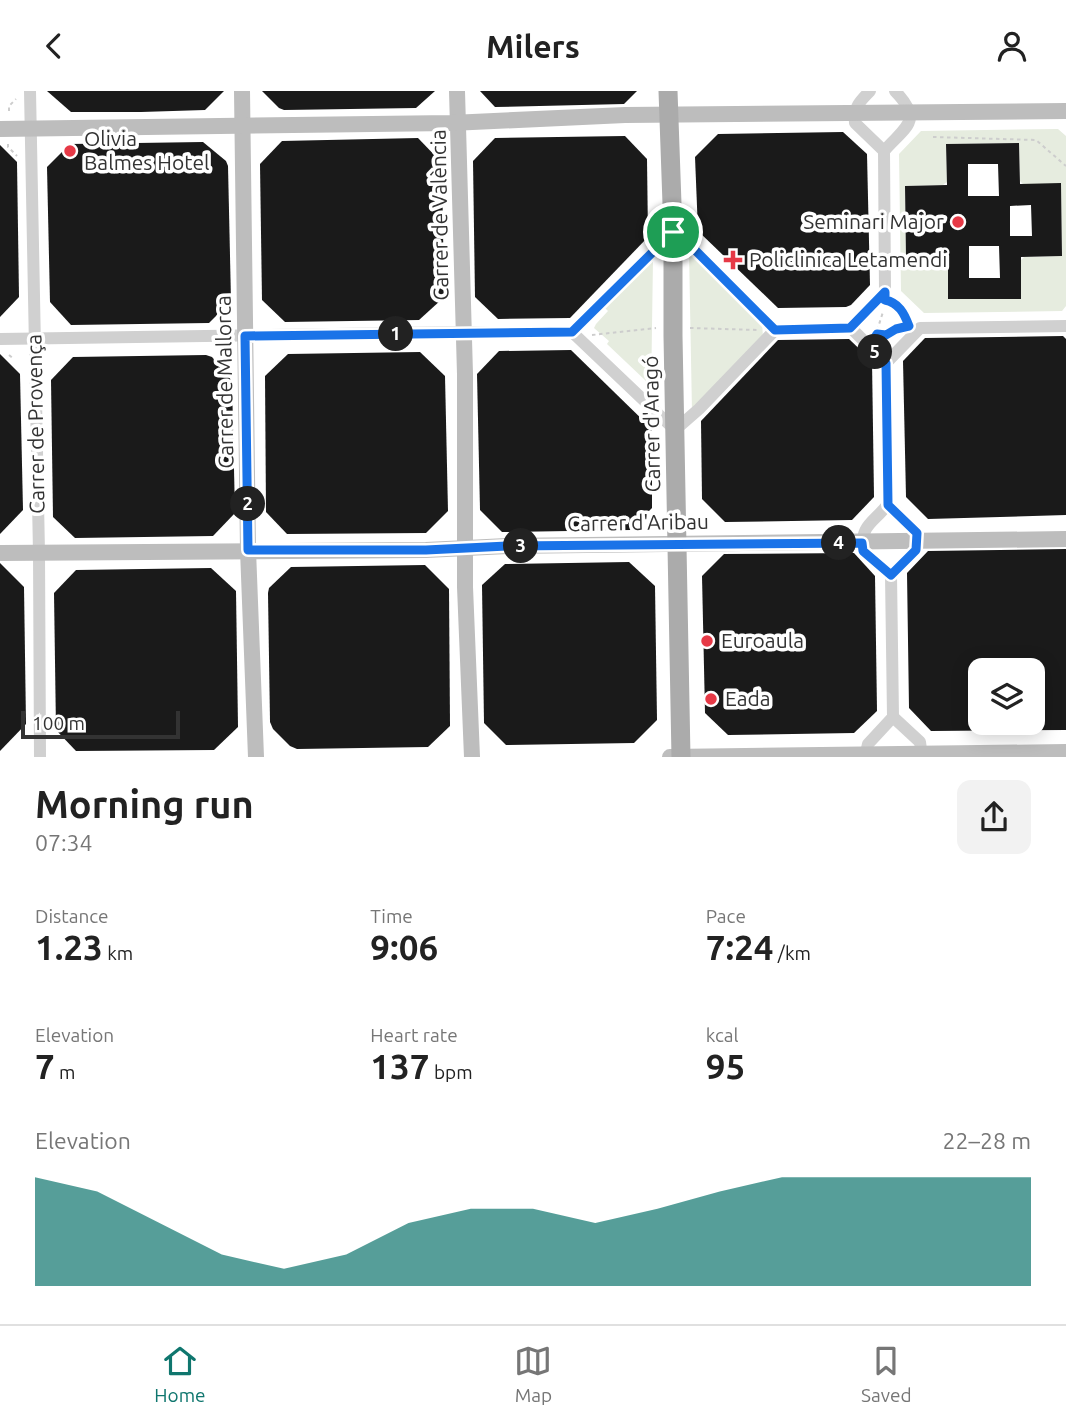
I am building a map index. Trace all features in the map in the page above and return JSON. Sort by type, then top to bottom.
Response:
[{"type":"main road","name":"Carrer de Mallorca","points":[[242,91],[248,550],[256,757]]},
{"type":"main road","name":"Carrer de València","points":[[457,91],[464,332],[465,548],[472,757]]},
{"type":"main road","name":"Carrer d'Aragó","points":[[668,91],[673,232],[681,757]]},
{"type":"main road","points":[[4,135],[31,129],[458,122],[625,115],[854,114],[910,118],[1066,111]]},
{"type":"main road","name":"Carrer d'Aribau","points":[[0,553],[426,550],[1066,539]]},
{"type":"main road","points":[[670,757],[1066,752]]},
{"type":"street","name":"Carrer de Provença","points":[[30,91],[40,757]]},
{"type":"street","points":[[870,91],[857,103],[854,114],[856,126],[884,152]]},
{"type":"street","points":[[0,339],[572,332],[675,431],[775,330],[850,328],[885,296],[884,152],[910,118],[909,106],[895,91]]},
{"type":"street","points":[[572,332],[673,232],[693,248],[775,330]]},
{"type":"street","points":[[891,575],[863,551],[862,543],[864,530],[888,505],[886,363],[920,328],[1066,326]]},
{"type":"street","points":[[850,328],[886,363]]},
{"type":"street","points":[[865,756],[868,744],[893,717],[891,575],[916,550],[918,541],[917,533],[888,505]]},
{"type":"street","points":[[893,717],[920,742],[922,755]]},
{"type":"path","points":[[9,111],[9,106],[16,99]]},
{"type":"path","points":[[4,135],[8,147],[18,156]]},
{"type":"path","points":[[933,137],[1037,140],[1066,166]]},
{"type":"path","points":[[869,347],[877,334],[885,296],[901,310],[909,326],[886,335],[877,334]]},
{"type":"path","points":[[589,336],[659,328]]},
{"type":"path","points":[[688,328],[759,330]]},
{"type":"path","points":[[9,355],[13,359]]},
{"type":"shaded area","points":[[1058,129],[1066,136],[1066,306],[1062,311],[924,313],[901,291],[899,154],[921,131]],"holes":[[[1019,143],[1020,181],[1023,184],[1061,184],[1062,256],[1024,257],[1021,260],[1021,299],[948,299],[948,261],[944,258],[906,258],[905,186],[943,185],[947,182],[946,144]]]},
{"type":"shaded area","points":[[689,251],[762,322],[763,338],[692,412]]},
{"type":"shaded area","points":[[653,259],[651,395],[648,395],[645,380],[594,328],[608,311],[604,307]]},
{"type":"building","points":[[47,91],[224,91],[205,110],[71,112]]},
{"type":"building","points":[[262,91],[435,91],[416,108],[284,110]]},
{"type":"building","points":[[480,91],[637,91],[624,104],[495,107]]},
{"type":"building","points":[[843,132],[867,154],[870,285],[846,307],[778,308],[698,231],[695,157],[718,134]]},
{"type":"building","points":[[625,136],[647,159],[648,237],[570,318],[498,319],[475,297],[473,161],[495,138]]},
{"type":"building","points":[[418,138],[442,163],[444,296],[419,320],[285,322],[262,300],[260,164],[282,141]]},
{"type":"building","points":[[203,142],[226,161],[228,166],[231,301],[209,323],[71,325],[50,302],[47,167],[70,144]]},
{"type":"building","name":"Seminari Major","points":[[1019,143],[1020,184],[1061,183],[1062,256],[1021,257],[1021,299],[948,299],[948,258],[906,258],[905,186],[947,185],[946,144]],"holes":[[[968,164],[998,164],[999,196],[968,196]],[[1031,205],[1032,236],[1010,236],[1010,206]],[[969,246],[999,246],[1000,278],[969,278]]]},
{"type":"building","points":[[0,145],[17,162],[19,297],[0,317]]},
{"type":"building","points":[[1063,336],[1066,339],[1066,515],[928,519],[906,497],[903,361],[925,338]]},
{"type":"building","points":[[849,339],[872,361],[874,497],[852,520],[725,522],[702,499],[701,421],[778,340]]},
{"type":"building","points":[[571,350],[652,429],[652,508],[630,530],[502,532],[480,510],[477,374],[499,351]]},
{"type":"building","points":[[420,352],[445,376],[448,511],[426,533],[287,534],[266,512],[265,376],[288,354]]},
{"type":"building","points":[[0,354],[20,374],[23,510],[0,534]]},
{"type":"building","points":[[73,357],[212,357],[232,381],[235,513],[213,536],[75,538],[53,517],[51,380]]},
{"type":"building","points":[[1066,549],[1066,730],[1045,730],[1045,658],[968,658],[968,731],[931,731],[909,708],[907,573],[928,551]]},
{"type":"building","points":[[854,553],[875,576],[877,711],[854,733],[728,735],[705,713],[702,576],[724,554]]},
{"type":"building","points":[[629,562],[655,586],[657,720],[634,743],[506,745],[484,723],[482,585],[505,564]]},
{"type":"building","points":[[0,563],[24,587],[26,724],[0,751]]},
{"type":"building","points":[[425,565],[449,589],[450,726],[428,747],[297,749],[290,746],[273,729],[270,722],[269,588],[291,567]]},
{"type":"building","points":[[211,568],[236,591],[238,727],[214,750],[76,751],[56,730],[54,593],[76,570]]},
{"type":"place","name":"Olivia Balmes Hotel","points":[[70,151]]},
{"type":"place","name":"Seminari Major","points":[[958,222]]},
{"type":"place","name":"Policlinica Letamendi","points":[[733,260]]},
{"type":"place","name":"Euroaula","points":[[707,641]]},
{"type":"place","name":"Eada","points":[[711,699]]},
{"type":"route","points":[[673,232],[693,248],[775,330],[850,328],[885,292],[885,300],[894,302],[901,310],[909,326],[896,329],[888,335],[877,334],[869,347],[886,363],[888,505],[917,533],[918,541],[916,550],[891,575],[863,551],[862,543],[248,550],[245,336],[572,332],[673,232]]}]
